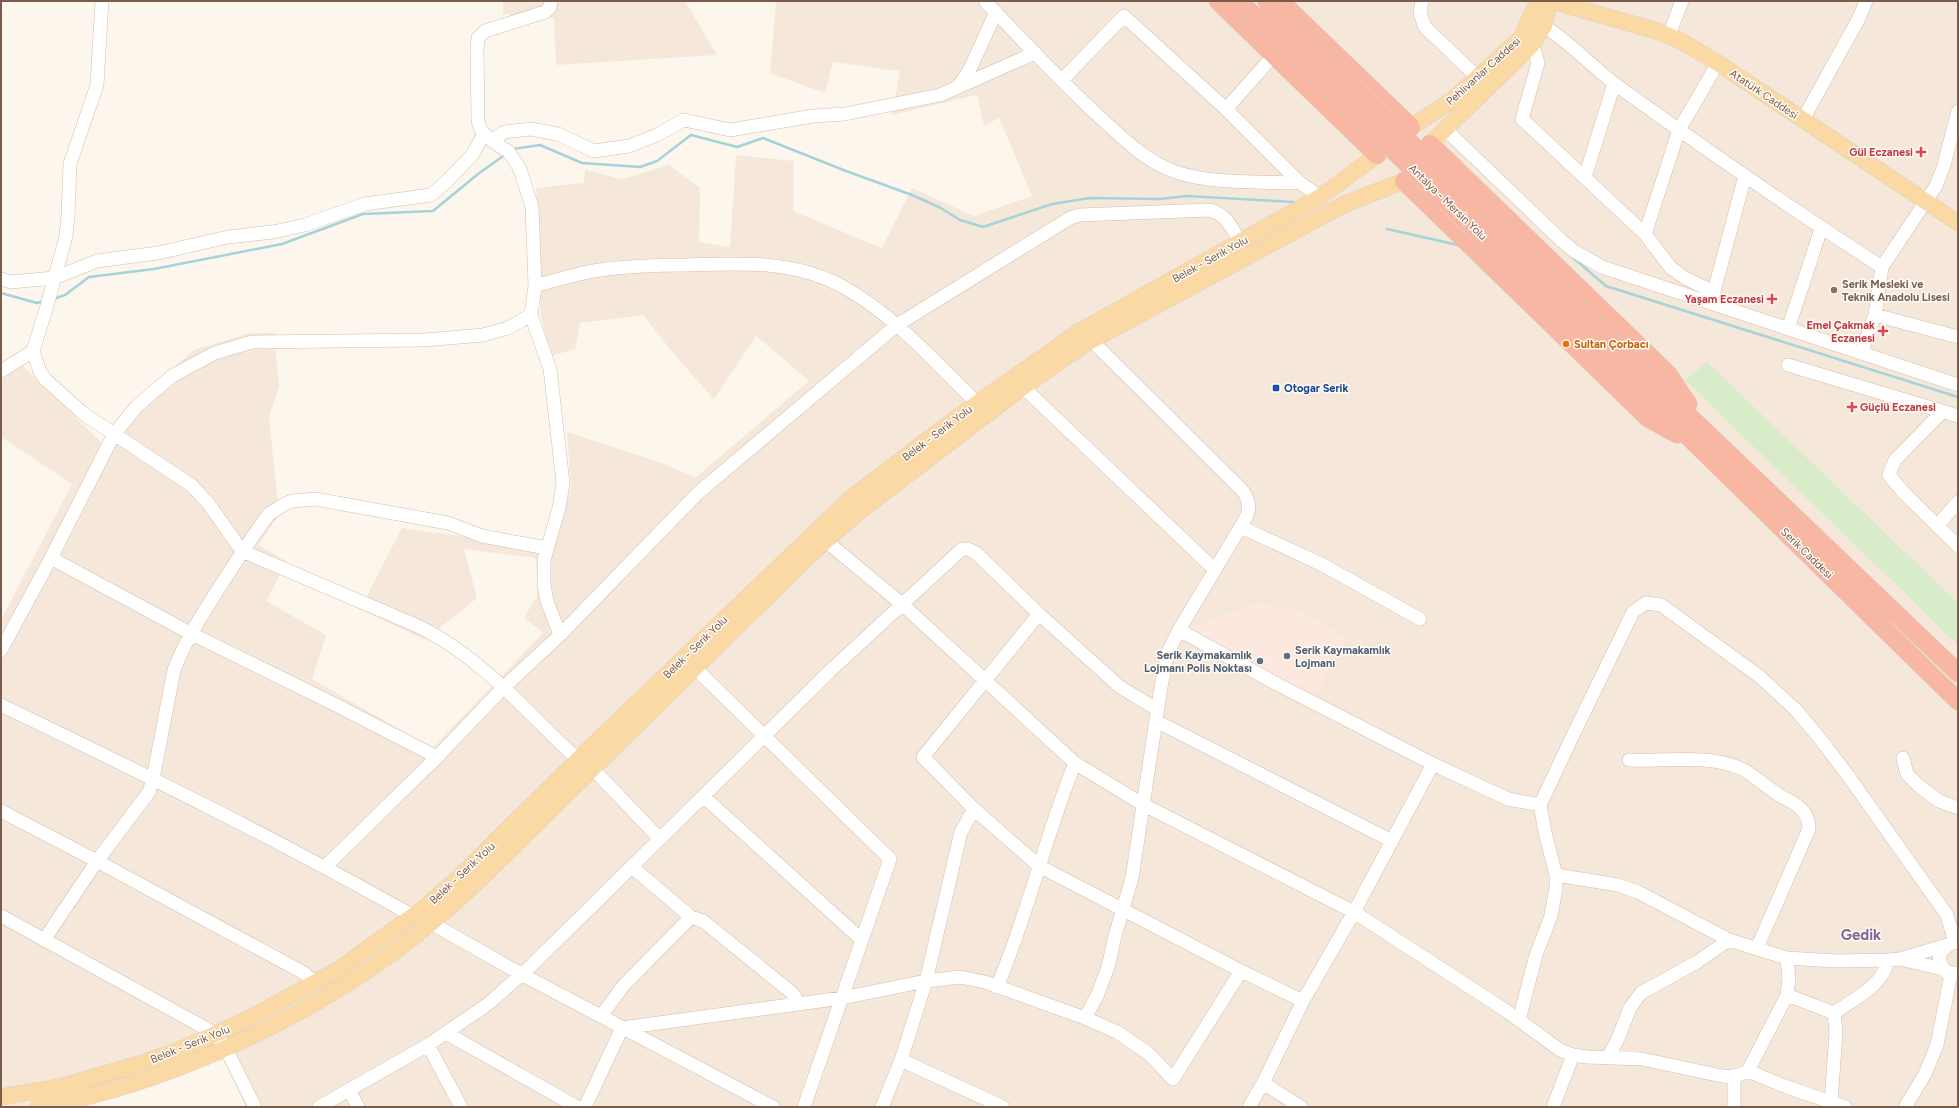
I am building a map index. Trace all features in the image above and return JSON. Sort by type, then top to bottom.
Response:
[{"type":"highway","points":[[1218,1],[1273,56],[1377,155]]},
{"type":"highway","name":"Antalya - Mersin Yolu","points":[[1239,1],[1661,399]]},
{"type":"highway","name":"Antalya - Mersin Yolu","points":[[1266,1],[1661,399]]},
{"type":"highway","points":[[1280,1],[1411,127],[1419,131],[1430,144],[1668,374],[1701,438]]},
{"type":"highway","points":[[1411,127],[1394,128],[1381,139],[1377,155],[1378,163],[1385,174],[1396,180],[1404,181],[1417,178],[1427,170],[1432,157],[1430,144]]},
{"type":"highway","points":[[1404,181],[1648,418],[1701,438]]},
{"type":"highway","name":"Serik Caddesi","points":[[1661,399],[1958,701]]},
{"type":"highway","name":"Serik Caddesi","points":[[1701,438],[1958,674]]},
{"type":"main road","name":"Pehlivanlar Caddesi","points":[[1411,127],[1451,101],[1478,78],[1526,42],[1538,1]]},
{"type":"main road","name":"Atatürk Caddesi","points":[[1430,144],[1446,130],[1526,42],[1544,26],[1551,1],[1669,36],[1718,64],[1958,223]]},
{"type":"main road","name":"Belek - Serik Yolu","points":[[1,1097],[64,1086],[132,1066],[216,1034],[250,1018],[338,970],[413,916],[455,881],[578,760],[851,498],[977,402],[1240,242],[1320,197],[1377,155]]},
{"type":"main road","name":"Belek - Serik Yolu","points":[[38,1107],[66,1102],[121,1087],[200,1058],[273,1025],[340,988],[398,949],[462,896],[826,541],[861,510],[1023,387],[1087,336],[1345,204],[1404,181]]},
{"type":"street","points":[[102,1],[97,85],[70,164],[66,236],[49,300],[33,351],[40,372],[46,380],[84,414],[192,485],[208,503],[242,551],[427,630],[460,650],[503,688],[578,760]]},
{"type":"street","points":[[551,1],[550,7],[545,12],[485,31],[478,38],[476,50],[478,121],[481,130],[509,152],[520,169],[532,207],[535,286],[531,315],[550,369],[563,468],[562,494],[547,548],[543,571],[547,601],[560,635]]},
{"type":"street","points":[[985,1],[1062,80],[1131,146],[1146,157],[1173,171],[1202,178],[1288,183],[1299,182]]},
{"type":"street","points":[[1422,1],[1420,13],[1425,27],[1478,78]]},
{"type":"street","points":[[1669,36],[1682,1]]},
{"type":"street","points":[[1802,121],[1858,20],[1866,1]]},
{"type":"street","points":[[958,87],[970,69],[996,12]]},
{"type":"street","points":[[1062,80],[1124,16],[1226,109],[1299,182],[1320,197]]},
{"type":"street","points":[[1544,26],[1556,34],[1614,84],[1821,228],[1882,267]]},
{"type":"street","points":[[1526,42],[1537,56],[1538,68],[1522,119],[1645,234],[1671,268],[1713,298]]},
{"type":"street","points":[[1,279],[11,282],[54,278],[97,261],[158,253],[228,237],[273,232],[306,225],[365,204],[431,195],[447,181],[488,137],[504,132],[531,129],[558,134],[594,151],[629,146],[657,135],[684,120],[730,130],[813,116],[845,114],[940,95],[1035,53]]},
{"type":"street","points":[[1226,109],[1273,56]]},
{"type":"street","points":[[1645,234],[1679,130],[1718,64]]},
{"type":"street","points":[[1584,177],[1614,84]]},
{"type":"street","points":[[1861,353],[1875,315],[1882,267],[1926,202],[1940,176],[1955,135],[1958,111]]},
{"type":"street","points":[[1446,130],[1562,241],[1579,254],[1602,267],[1619,274],[1713,298],[1788,329],[1958,385]]},
{"type":"street","points":[[1713,298],[1745,176]]},
{"type":"street","points":[[325,867],[503,688],[560,635],[698,493],[896,325],[1070,218],[1080,215],[1210,210],[1220,214],[1227,220],[1240,242]]},
{"type":"street","points":[[1788,329],[1821,228]]},
{"type":"street","points":[[535,286],[599,270],[639,266],[752,263],[782,266],[819,276],[845,288],[867,302],[896,325],[977,402]]},
{"type":"street","points":[[1,650],[51,558],[114,434],[136,406],[159,385],[178,373],[228,348],[263,341],[425,340],[483,335],[508,328],[531,315]]},
{"type":"street","points":[[1875,315],[1958,337]]},
{"type":"street","points":[[1085,1018],[1103,982],[1132,878],[1142,804],[1168,652],[1179,630],[1241,527],[1249,509],[1245,494],[1087,336]]},
{"type":"street","points":[[1,371],[33,351]]},
{"type":"street","points":[[1788,365],[1958,416]]},
{"type":"street","points":[[1023,387],[1215,570]]},
{"type":"street","points":[[1942,412],[1895,460],[1889,475],[1903,492],[1958,546]]},
{"type":"street","points":[[44,940],[97,861],[149,792],[153,779],[174,670],[190,633],[242,551],[269,514],[283,504],[304,498],[315,499],[448,523],[482,536],[547,548]]},
{"type":"street","points":[[1937,526],[1958,502]]},
{"type":"street","points":[[1241,527],[1323,565],[1420,619]]},
{"type":"street","points":[[826,541],[904,605],[1074,763],[1142,804],[1354,912],[1519,1020],[1560,1050],[1573,1055],[1642,1059],[1722,1076],[1734,1077],[1748,1071],[1787,995],[1789,978],[1788,958]]},
{"type":"street","points":[[319,1107],[428,1045],[488,1004],[532,965],[660,838],[704,797],[831,670],[904,605],[962,549],[968,549],[976,554],[1039,614],[1120,687],[1157,716],[1392,840]]},
{"type":"street","points":[[51,558],[190,633],[332,703],[436,757]]},
{"type":"street","points":[[1519,1020],[1536,956],[1555,902],[1556,875],[1540,805],[1633,612],[1646,603],[1661,605],[1759,676],[1796,710],[1849,777],[1947,915],[1953,944]]},
{"type":"street","points":[[1039,614],[924,757],[974,809],[1039,866],[1241,971],[1303,1001]]},
{"type":"street","points":[[1179,630],[1277,684],[1433,764],[1508,799],[1540,805]]},
{"type":"street","points":[[695,668],[890,859],[804,1107]]},
{"type":"street","points":[[1,705],[153,779],[325,867],[413,916]]},
{"type":"street","points":[[1903,758],[1907,774],[1919,786],[1939,801],[1958,807]]},
{"type":"street","points":[[1629,760],[1697,760],[1732,765],[1754,776],[1770,789],[1804,810],[1809,822],[1809,829],[1757,948]]},
{"type":"street","points":[[997,987],[1020,928],[1058,804],[1074,763]]},
{"type":"street","points":[[1249,1107],[1263,1083],[1303,1001],[1354,912],[1433,764]]},
{"type":"street","points":[[592,768],[660,838]]},
{"type":"street","points":[[704,797],[862,940]]},
{"type":"street","points":[[882,1107],[901,1060],[926,981],[961,832],[974,809]]},
{"type":"street","points":[[1,811],[304,973],[315,983]]},
{"type":"street","points":[[632,867],[691,917],[704,921],[791,992],[795,997],[797,1004]]},
{"type":"street","points":[[1556,875],[1618,885],[1638,892],[1728,940],[1788,958],[1835,961],[1894,959],[1953,944]]},
{"type":"street","points":[[1,916],[216,1034],[225,1047],[255,1107]]},
{"type":"street","points":[[601,1016],[624,985],[691,917]]},
{"type":"street","points":[[431,923],[521,974],[773,1107]]},
{"type":"street","points":[[1608,1057],[1617,1041],[1630,1008],[1641,993],[1697,962],[1728,940]]},
{"type":"street","points":[[1905,1107],[1925,1074],[1937,1045],[1950,973],[1939,956],[1953,944]]},
{"type":"street","points":[[1894,959],[1950,973]]},
{"type":"street","points":[[1834,1013],[1879,981],[1885,970],[1894,959]]},
{"type":"street","points":[[622,1028],[842,998],[926,981],[960,977],[972,978],[1085,1018],[1117,1032],[1139,1046],[1173,1079],[1241,971]]},
{"type":"street","points":[[1787,995],[1834,1013]]},
{"type":"street","points":[[1832,1103],[1836,1033],[1834,1013]]},
{"type":"street","points":[[585,1107],[622,1028]]},
{"type":"street","points":[[446,1033],[577,1107]]},
{"type":"street","points":[[428,1045],[461,1107]]},
{"type":"street","points":[[1554,1107],[1573,1055]]},
{"type":"street","points":[[901,1060],[1003,1107]]},
{"type":"street","points":[[1748,1071],[1845,1107]]},
{"type":"street","points":[[1734,1077],[1734,1107]]},
{"type":"street","points":[[1263,1083],[1301,1107]]},
{"type":"street","points":[[348,1090],[358,1107]]},
{"type":"shaded area","points":[[503,1],[685,1],[717,55],[556,65],[554,18],[503,14]]},
{"type":"shaded area","points":[[776,1],[1958,1],[1958,1107],[246,1107],[223,1059],[117,1095],[67,1107],[1,1107],[1,620],[72,484],[1,437],[1,380],[20,363],[103,444],[129,404],[194,350],[250,333],[274,333],[279,386],[269,417],[279,515],[258,545],[287,562],[266,601],[326,635],[312,679],[432,748],[543,633],[524,617],[537,597],[536,558],[464,549],[477,598],[425,640],[360,609],[402,528],[554,549],[571,487],[567,432],[662,463],[695,478],[809,381],[756,336],[714,399],[678,359],[643,315],[580,323],[575,349],[551,356],[541,317],[536,188],[584,183],[585,170],[622,179],[669,165],[700,188],[699,242],[730,247],[736,155],[794,161],[793,211],[882,248],[912,188],[974,216],[1032,196],[999,118],[984,126],[977,95],[892,115],[900,71],[833,62],[825,93],[770,73]]},
{"type":"shaded area","name":"Serik Kaymakamlık Lojmanı","points":[[1257,604],[1297,610],[1347,638],[1314,698],[1188,628]]},
{"type":"green space","points":[[1707,362],[1958,603],[1958,645],[1685,380]]},
{"type":"waterway","points":[[513,149],[540,145],[582,163],[640,167],[657,161],[691,135],[737,147],[763,138],[912,195],[939,207],[960,220],[983,227],[1052,204],[1090,198],[1160,199],[1187,196],[1294,202]]},
{"type":"waterway","points":[[53,299],[65,295],[89,277],[154,269],[282,244],[363,214],[433,211],[478,174],[506,154]]},
{"type":"waterway","points":[[1387,229],[1458,245]]},
{"type":"waterway","points":[[1571,256],[1606,286],[1958,397]]},
{"type":"waterway","points":[[1,293],[37,303],[44,301]]},
{"type":"place","name":"Gül Eczanesi","points":[[1921,152]]},
{"type":"place","name":"Serik Mesleki ve Teknik Anadolu Lisesi","points":[[1834,290]]},
{"type":"place","name":"Yaşam Eczanesi","points":[[1772,299]]},
{"type":"place","name":"Emel Çakmak Eczanesi","points":[[1883,331]]},
{"type":"place","name":"Sultan Çorbacı","points":[[1566,344]]},
{"type":"place","name":"Otogar Serik","points":[[1276,388]]},
{"type":"place","name":"Güçlü Eczanesi","points":[[1852,407]]},
{"type":"place","name":"Serik Kaymakamlık Lojmanı","points":[[1287,656]]},
{"type":"place","name":"Serik Kaymakamlık Lojmanı Polis Noktası","points":[[1260,661]]},
{"type":"district","name":"Gedik","points":[[1861,935]]}]
